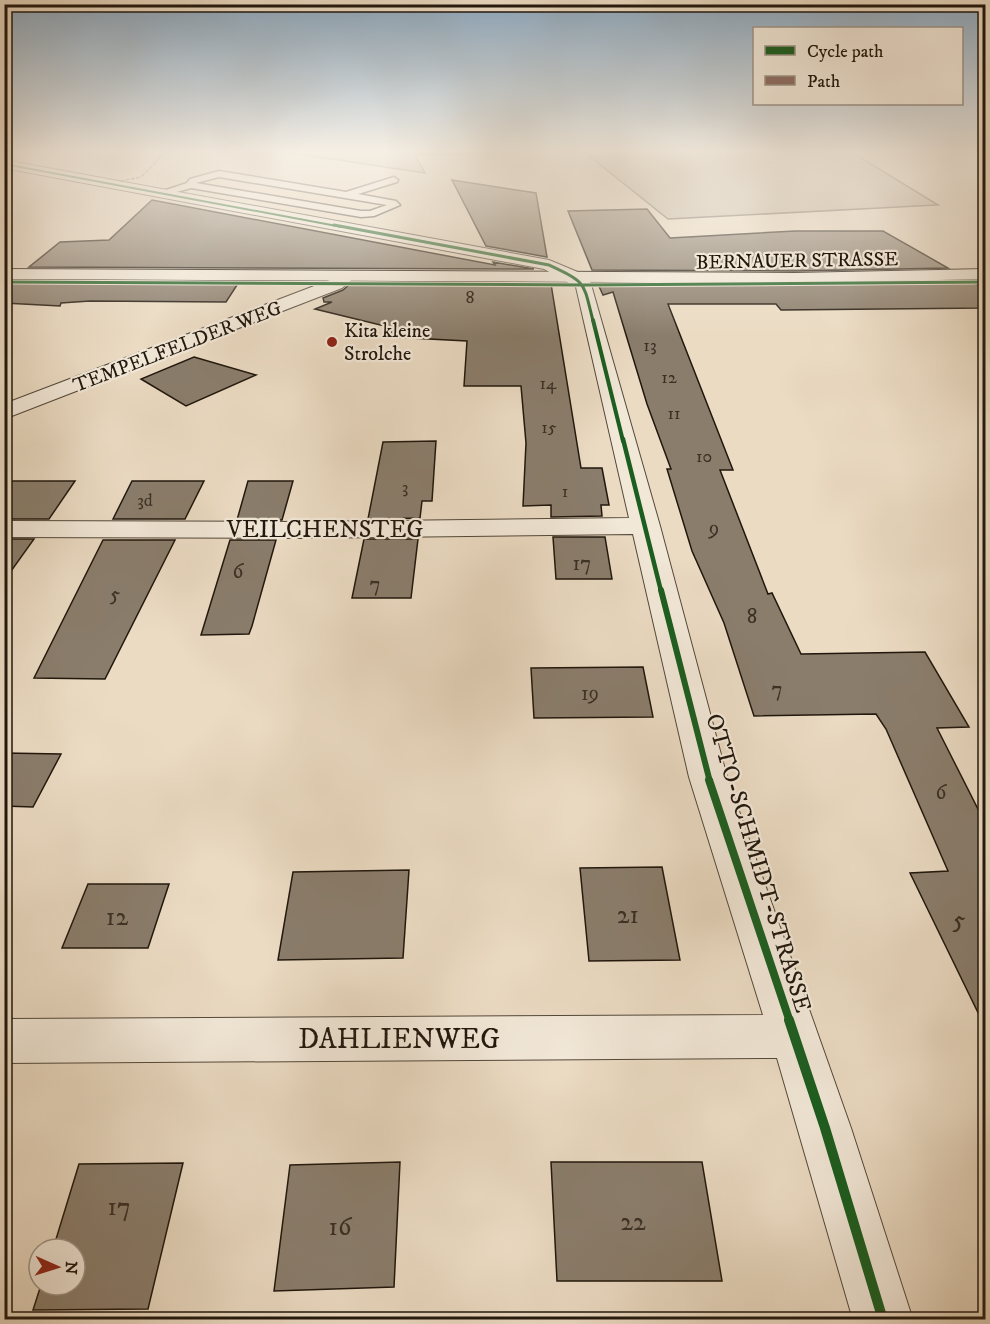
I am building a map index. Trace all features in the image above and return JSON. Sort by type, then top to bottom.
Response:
[{"type":"street","points":[[268,213],[549,265],[574,277]]},
{"type":"street","name":"BERNAUER STRASSE","points":[[4,274],[795,278],[986,274]]},
{"type":"street","name":"TEMPELFELDER WEG","points":[[4,412],[336,284],[347,276]]},
{"type":"street","name":"OTTO-SCHMIDT-STRASSE","points":[[574,277],[584,285],[708,777],[794,1036],[883,1320]]},
{"type":"street","name":"VEILCHENSTEG","points":[[4,529],[300,530],[646,526]]},
{"type":"street","name":"DAHLIENWEG","points":[[4,1041],[794,1036]]},
{"type":"lane","points":[[354,213],[374,213]]},
{"type":"shaded area","points":[[660,213],[788,213],[668,219]]},
{"type":"building","points":[[138,213],[219,213],[495,265],[493,262],[534,269],[29,267],[60,242],[109,240]]},
{"type":"building","points":[[469,213],[539,213],[547,257],[486,246]]},
{"type":"building","points":[[569,213],[650,213],[670,238],[795,231],[883,231],[948,268],[795,271],[592,270]]},
{"type":"building","points":[[11,281],[239,282],[226,302],[90,301],[61,303],[60,306],[4,303],[4,286]]},
{"type":"building","points":[[972,282],[986,289],[986,308],[781,310],[776,304],[668,304],[733,470],[720,470],[768,594],[772,593],[801,654],[925,652],[969,727],[937,728],[986,825],[986,1029],[910,873],[948,871],[886,729],[876,714],[754,716],[724,623],[692,551],[667,469],[671,469],[647,404],[613,292],[603,295],[598,284],[795,285]]},
{"type":"building","points":[[351,283],[551,284],[581,468],[602,468],[609,505],[601,505],[602,516],[551,517],[551,505],[523,506],[526,443],[521,386],[464,386],[467,341],[391,337],[393,328],[315,309],[332,302],[324,302],[323,298],[343,290]]},
{"type":"building","points":[[194,357],[256,375],[186,406],[141,379]]},
{"type":"building","points":[[436,441],[432,501],[422,501],[420,518],[368,519],[383,442]]},
{"type":"building","points":[[4,481],[75,481],[49,519],[4,519]]},
{"type":"building","points":[[132,481],[204,481],[185,519],[113,519]]},
{"type":"building","points":[[248,481],[293,481],[282,520],[237,520]]},
{"type":"building","points":[[553,537],[605,537],[612,579],[556,579]]},
{"type":"building","points":[[4,539],[34,539],[4,581]]},
{"type":"building","points":[[364,539],[418,539],[411,598],[352,598]]},
{"type":"building","points":[[103,540],[175,540],[105,679],[34,678]]},
{"type":"building","points":[[230,540],[276,540],[252,626],[249,634],[201,635]]},
{"type":"building","points":[[643,667],[653,717],[534,718],[531,668]]},
{"type":"building","points":[[4,753],[61,754],[33,807],[4,806]]},
{"type":"building","points":[[662,867],[680,960],[589,961],[580,868]]},
{"type":"building","points":[[409,870],[403,958],[278,960],[293,872]]},
{"type":"building","points":[[88,884],[169,884],[148,948],[62,948]]},
{"type":"building","points":[[400,1162],[394,1287],[274,1291],[290,1165]]},
{"type":"building","points":[[551,1162],[702,1162],[722,1281],[557,1281]]},
{"type":"building","points":[[183,1163],[148,1309],[33,1310],[37,1297],[87,1297],[87,1237],[57,1237],[79,1164]]},
{"type":"cycle path","points":[[267,213],[549,265],[574,277],[584,285],[708,777],[825,1128],[883,1320]]},
{"type":"cycle path","points":[[4,282],[584,285],[986,282]]},
{"type":"place","name":"Kita kleine Strolche","points":[[332,342]]}]
